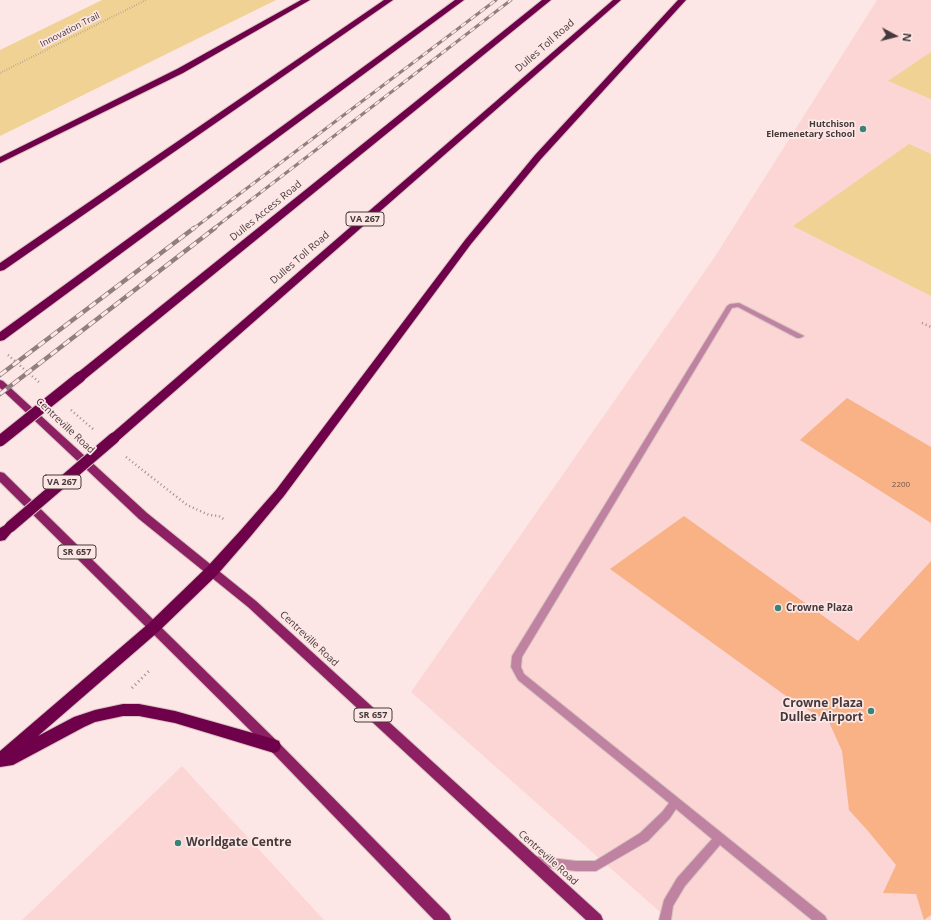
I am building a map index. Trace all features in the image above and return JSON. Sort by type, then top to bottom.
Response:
[{"type":"highway","points":[[0,160],[180,71],[306,0]]},
{"type":"highway","points":[[0,268],[389,0]]},
{"type":"highway","points":[[0,337],[460,0]]},
{"type":"highway","name":"Dulles Access Road","points":[[0,441],[547,0]]},
{"type":"highway","name":"Dulles Toll Road","points":[[0,536],[617,0]]},
{"type":"highway","points":[[0,760],[153,628],[212,571],[246,534],[280,492],[442,274],[473,236],[538,157],[682,0]]},
{"type":"highway","points":[[0,764],[79,722],[95,716],[123,710],[139,710],[175,717],[274,746]]},
{"type":"main road","name":"Centreville Road","points":[[0,383],[143,516],[252,604],[596,920]]},
{"type":"main road","name":"SR 657","points":[[0,476],[274,746],[444,920]]},
{"type":"lane","points":[[800,336],[740,305],[730,306],[518,656],[516,668],[521,678],[821,920]]},
{"type":"lane","points":[[531,861],[576,866],[596,866],[644,837],[675,803]]},
{"type":"lane","points":[[665,920],[668,904],[681,882],[719,839]]},
{"type":"path","name":"Innovation Trail","points":[[0,73],[146,0]]},
{"type":"path","points":[[922,323],[931,327]]},
{"type":"path","points":[[130,689],[150,670]]},
{"type":"shaded area","points":[[102,0],[276,0],[0,136],[0,50]]},
{"type":"shaded area","points":[[877,0],[931,0],[931,920],[669,920],[411,692],[714,258]]},
{"type":"shaded area","points":[[931,52],[931,99],[888,81]]},
{"type":"shaded area","points":[[909,144],[931,154],[931,296],[793,226]]},
{"type":"shaded area","name":"Worldgate Centre","points":[[182,766],[324,920],[22,920]]},
{"type":"building","points":[[847,398],[931,447],[931,523],[800,440]]},
{"type":"building","name":"Crowne Plaza Dulles Airport","points":[[684,516],[858,641],[931,561],[931,915],[924,920],[916,894],[883,893],[896,865],[849,810],[842,751],[829,722],[793,701],[610,569]]},
{"type":"railway","points":[[193,229],[496,0]]},
{"type":"railway","points":[[213,229],[511,0]]},
{"type":"railway","points":[[0,375],[194,228]]},
{"type":"railway","points":[[0,394],[215,228]]},
{"type":"place","name":"Hutchison Elemenetary School","points":[[863,129]]},
{"type":"place","name":"Crowne Plaza","points":[[778,608]]},
{"type":"place","name":"Crowne Plaza Dulles Airport","points":[[871,711]]},
{"type":"place","name":"Worldgate Centre","points":[[178,843]]}]
